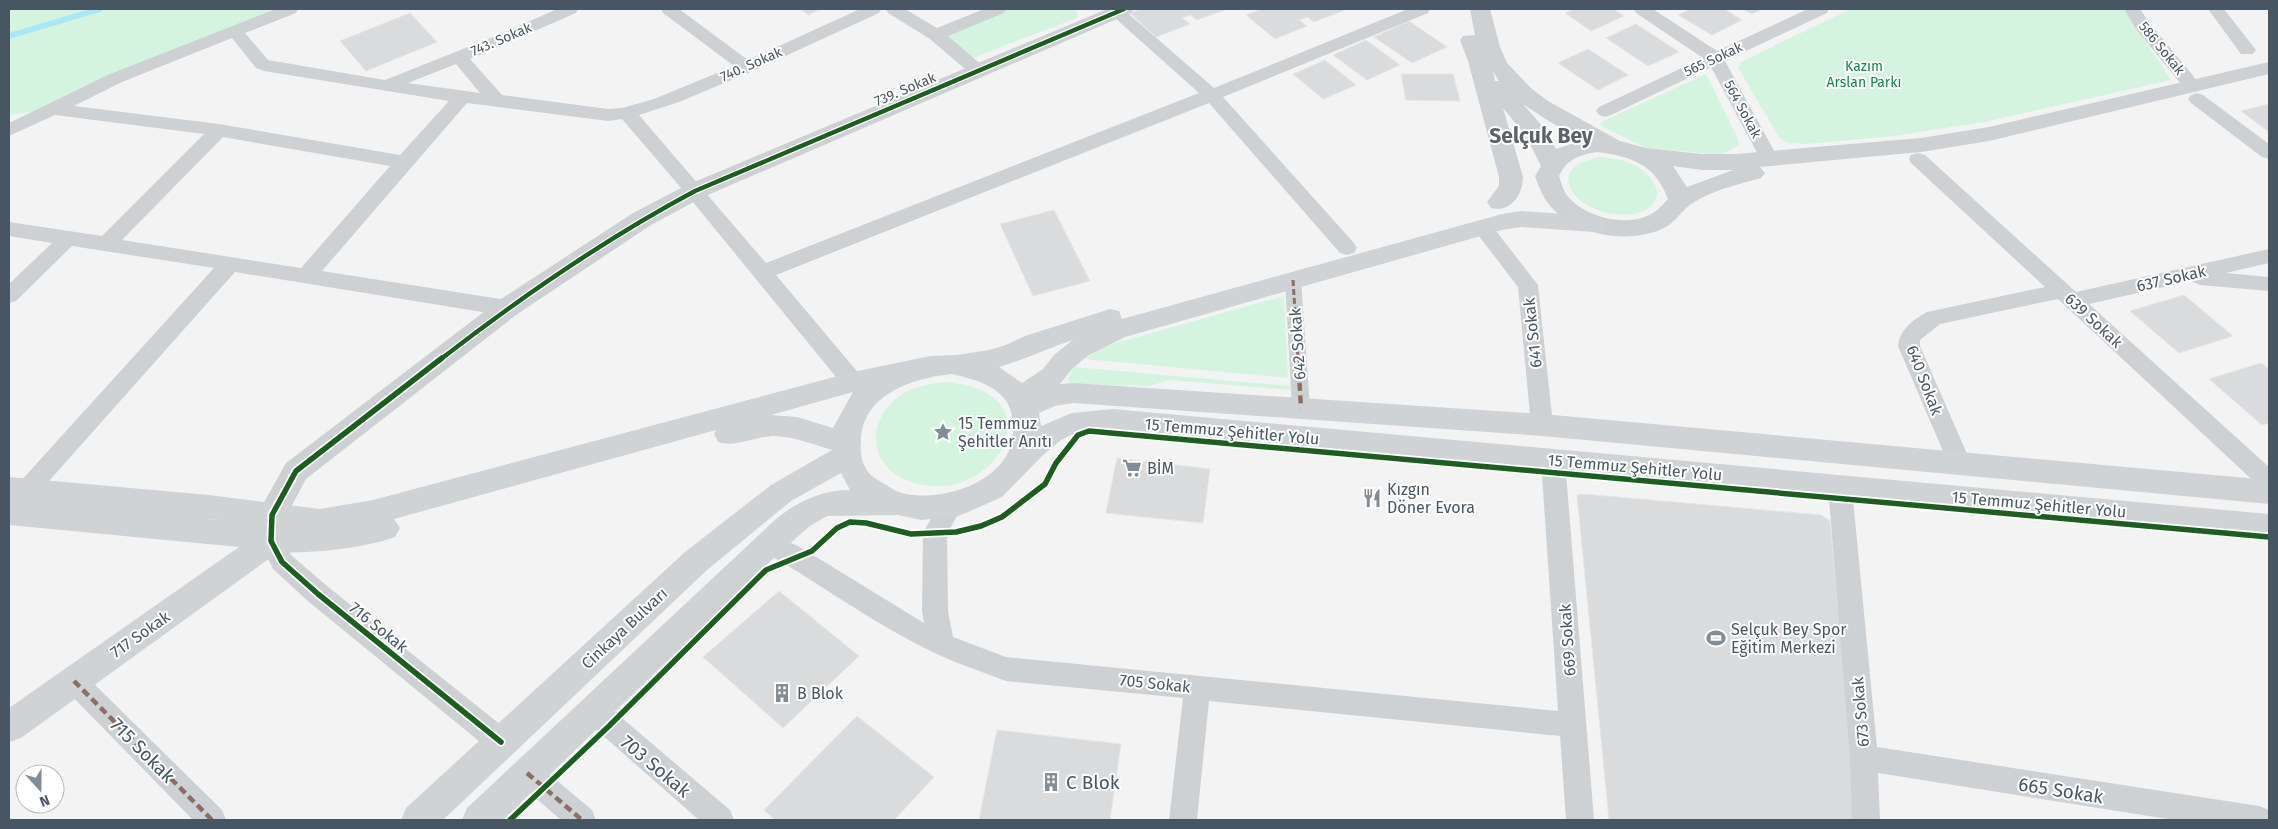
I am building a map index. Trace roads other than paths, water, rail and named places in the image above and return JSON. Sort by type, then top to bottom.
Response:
[{"type":"main road","points":[[13,501],[223,533],[272,528],[373,512],[854,382],[930,366],[989,360],[1014,353],[1063,332],[1347,248],[1478,212],[1499,202]]},
{"type":"main road","points":[[1022,402],[1069,357],[1097,338],[1117,330],[1482,227],[1521,219],[1594,224]]},
{"type":"main road","points":[[479,820],[527,772],[769,543],[805,513],[822,505],[860,502],[921,508],[958,504],[992,489],[1017,465],[1028,437],[1022,402],[1010,387],[984,371],[952,364]]},
{"type":"main road","points":[[902,505],[886,500],[859,481],[846,450],[847,428],[861,401],[883,384],[910,371]]},
{"type":"main road","name":"15 Temmuz Şehitler Yolu","points":[[1022,402],[1073,393],[1542,425],[2269,492]]},
{"type":"main road","name":"15 Temmuz Şehitler Yolu","points":[[1017,465],[1038,440],[1053,431],[1087,421],[1113,420],[2269,526]]},
{"type":"main road","points":[[272,528],[346,536],[421,520],[710,438],[766,426],[791,427],[846,450]]},
{"type":"main road","name":"Cinkaya Bulvarı","points":[[418,820],[696,561],[781,493],[846,450]]},
{"type":"main road","name":"717 Sokak","points":[[9,727],[74,681],[272,528]]},
{"type":"street","points":[[9,130],[56,109],[116,78],[290,9]]},
{"type":"street","name":"743. Sokak","points":[[387,85],[509,37],[570,9]]},
{"type":"street","points":[[669,9],[747,67]]},
{"type":"street","name":"740. Sokak","points":[[235,31],[262,64],[270,67],[462,97],[608,116],[627,114],[651,107],[747,67],[873,9]]},
{"type":"street","points":[[894,9],[936,35],[978,71]]},
{"type":"street","points":[[936,35],[998,9]]},
{"type":"street","points":[[762,272],[1212,95],[1422,9]]},
{"type":"street","name":"564 Sokak","points":[[1642,9],[1716,58],[1769,158]]},
{"type":"street","name":"565 Sokak","points":[[1605,110],[1821,9]]},
{"type":"street","name":"586 Sokak","points":[[2132,9],[2142,25],[2195,93],[2269,153]]},
{"type":"street","points":[[2216,9],[2247,50]]},
{"type":"street","points":[[1118,10],[1212,95],[1347,248]]},
{"type":"street","name":"739. Sokak","points":[[272,528],[296,471],[507,308],[642,218],[695,191],[1118,10]]},
{"type":"street","points":[[1475,11],[1468,30],[1479,61],[1511,177],[1511,188],[1499,202]]},
{"type":"street","points":[[1475,11],[1494,58],[1519,89],[1545,109],[1572,126],[1616,146],[1654,160],[1668,172],[1676,185],[1680,200]]},
{"type":"street","points":[[458,56],[496,100]]},
{"type":"street","points":[[1479,61],[1536,133],[1549,170],[1553,192],[1564,206],[1594,224],[1626,229],[1648,226],[1664,220],[1675,210],[1680,200],[1714,182],[1730,176],[1918,159],[1988,146],[2195,93],[2269,68]]},
{"type":"street","points":[[1639,155],[1702,162],[1736,162],[1921,145],[1979,136],[2195,93],[2269,82]]},
{"type":"street","points":[[306,276],[462,97]]},
{"type":"street","points":[[56,109],[219,130],[404,162]]},
{"type":"street","points":[[627,114],[695,191],[854,382]]},
{"type":"street","points":[[106,244],[219,130]]},
{"type":"street","points":[[1499,202],[1549,170],[1562,154],[1578,147],[1616,146]]},
{"type":"street","name":"639 Sokak","points":[[1918,159],[2269,481]]},
{"type":"street","name":"641 Sokak","points":[[1482,227],[1528,286],[1542,425]]},
{"type":"street","points":[[9,230],[507,308]]},
{"type":"street","points":[[9,296],[68,239]]},
{"type":"street","name":"637 Sokak","points":[[2068,296],[2269,256]]},
{"type":"street","points":[[13,501],[230,264]]},
{"type":"street","points":[[2176,276],[2269,284]]},
{"type":"street","name":"642 Sokak","points":[[1293,280],[1301,408]]},
{"type":"street","name":"640 Sokak","points":[[1959,463],[1909,346],[1910,337],[1923,324],[1945,313],[2068,296]]},
{"type":"street","name":"669 Sokak","points":[[1553,460],[1580,820]]},
{"type":"street","name":"673 Sokak","points":[[1838,485],[1841,499],[1864,758],[1866,820]]},
{"type":"street","points":[[941,644],[935,611],[935,533],[951,505]]},
{"type":"street","name":"716 Sokak","points":[[272,528],[282,562],[318,594],[500,742]]},
{"type":"street","name":"705 Sokak","points":[[769,543],[798,557],[882,610],[941,644],[1006,669],[1573,725]]},
{"type":"street","name":"715 Sokak","points":[[74,681],[212,820]]},
{"type":"street","points":[[1183,820],[1197,687]]},
{"type":"street","name":"703 Sokak","points":[[593,710],[720,820]]},
{"type":"street","name":"665 Sokak","points":[[1864,758],[2259,820]]},
{"type":"street","points":[[527,772],[582,820]]},
{"type":"waterway","points":[[9,36],[100,9]]},
{"type":"place","name":"15 Temmuz Şehitler Anıtı","points":[[943,432]]},
{"type":"place","name":"BİM","points":[[1132,468]]},
{"type":"place","name":"Kızgın Döner Evora","points":[[1372,498]]},
{"type":"place","name":"Selçuk Bey Spor Eğitim Merkezi","points":[[1716,638]]},
{"type":"place","name":"B Blok","points":[[782,693]]},
{"type":"place","name":"C Blok","points":[[1051,782]]},
{"type":"district","name":"Selçuk Bey","points":[[1541,136]]},
{"type":"park label","name":"Kazım Arslan Parkı","points":[[1864,74]]}]
